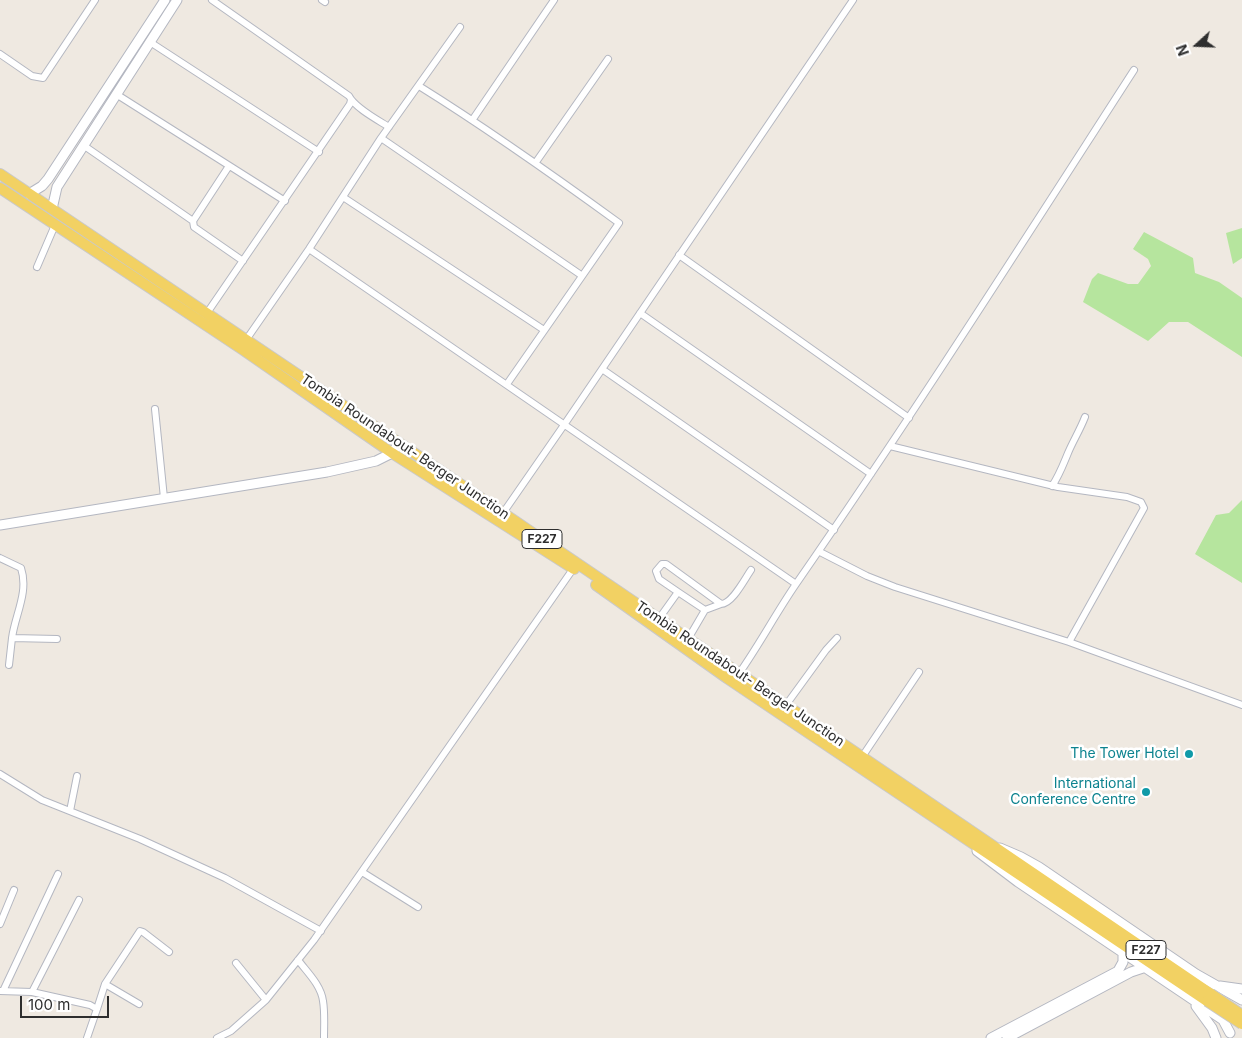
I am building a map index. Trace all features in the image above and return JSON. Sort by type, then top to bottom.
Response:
[{"type":"main road","name":"Tombia Roundabout- Berger Junction","points":[[0,174],[688,639],[736,678],[786,705],[990,844],[1080,910]]},
{"type":"main road","name":"Tombia Roundabout- Berger Junction","points":[[0,188],[242,349],[392,453],[573,569],[736,678],[951,828],[1080,910]]},
{"type":"main road","name":"F227","points":[[1080,910],[1242,1015]]},
{"type":"main road","name":"F227","points":[[1210,993],[1242,1024]]},
{"type":"street","points":[[0,54],[32,76],[43,78],[95,0]]},
{"type":"street","points":[[52,209],[57,187],[177,0]]},
{"type":"street","points":[[212,0],[349,96],[351,100],[389,128]]},
{"type":"street","points":[[473,119],[554,0]]},
{"type":"street","points":[[503,513],[853,0]]},
{"type":"street","points":[[29,194],[42,186],[48,179],[164,2],[171,9]]},
{"type":"street","points":[[246,340],[309,249],[381,138],[460,26]]},
{"type":"street","points":[[150,42],[318,152]]},
{"type":"street","points":[[536,162],[608,59]]},
{"type":"street","points":[[736,678],[796,584],[820,552],[909,418],[1134,70]]},
{"type":"street","points":[[419,86],[473,119],[536,162],[619,223],[507,384]]},
{"type":"street","points":[[116,94],[285,202]]},
{"type":"street","points":[[207,313],[285,202],[351,100]]},
{"type":"street","points":[[381,138],[581,275]]},
{"type":"street","points":[[83,145],[193,221]]},
{"type":"street","points":[[229,166],[193,221],[194,228],[243,261]]},
{"type":"street","points":[[343,197],[544,330]]},
{"type":"street","points":[[37,267],[55,224]]},
{"type":"street","points":[[309,249],[796,584]]},
{"type":"street","points":[[678,255],[909,418]]},
{"type":"street","points":[[640,313],[871,474]]},
{"type":"street","points":[[602,369],[834,530]]},
{"type":"street","points":[[155,409],[164,498]]},
{"type":"street","points":[[1052,486],[1075,441],[1084,417]]},
{"type":"street","points":[[0,525],[327,472],[376,461],[392,453],[400,444]]},
{"type":"street","points":[[890,446],[1052,486],[1127,497],[1141,502],[1144,508],[1069,642]]},
{"type":"street","points":[[820,552],[867,576],[895,587],[1069,642],[1242,705]]},
{"type":"street","points":[[0,558],[21,568],[23,575],[22,603],[14,625],[9,664]]},
{"type":"street","points":[[705,610],[657,576],[656,571],[662,564],[666,564],[721,604]]},
{"type":"street","points":[[217,1038],[232,1035],[266,1000],[321,930],[573,569]]},
{"type":"street","points":[[688,639],[705,610],[721,604],[724,605],[730,601],[751,570]]},
{"type":"street","points":[[658,620],[678,592]]},
{"type":"street","points":[[12,638],[57,638]]},
{"type":"street","points":[[786,705],[837,638]]},
{"type":"street","points":[[862,757],[919,672]]},
{"type":"street","points":[[0,774],[42,800],[140,839],[225,878],[321,930]]},
{"type":"street","points":[[70,811],[78,776]]},
{"type":"street","points":[[951,828],[959,838],[1018,882],[1143,968],[1223,1020],[1230,1035]]},
{"type":"street","points":[[990,844],[1021,856],[1039,867],[1210,993],[1242,1000]]},
{"type":"street","points":[[362,872],[418,907]]},
{"type":"street","points":[[58,874],[2,991],[32,992],[90,1005],[97,1009]]},
{"type":"street","points":[[0,924],[14,890]]},
{"type":"street","points":[[32,992],[79,900]]},
{"type":"street","points":[[87,1038],[105,984],[140,931],[169,952]]},
{"type":"street","points":[[991,1038],[1118,970],[1123,962],[1123,953]]},
{"type":"street","points":[[298,960],[321,994],[323,1001],[324,1038]]},
{"type":"street","points":[[236,963],[266,1000]]},
{"type":"street","points":[[1007,1038],[1143,968]]},
{"type":"street","points":[[105,984],[139,1004]]},
{"type":"street","points":[[1210,993],[1242,989]]},
{"type":"street","points":[[1190,998],[1212,1028],[1216,1038]]},
{"type":"street","points":[[1230,1035],[1233,1018],[1242,1006]]},
{"type":"green space","points":[[1242,228],[1242,258],[1233,264],[1226,233]]},
{"type":"green space","points":[[1144,232],[1193,258],[1195,273],[1219,282],[1242,298],[1242,357],[1188,322],[1169,322],[1148,341],[1083,302],[1092,279],[1098,273],[1128,284],[1138,284],[1151,266],[1148,259],[1133,249]]},
{"type":"green space","points":[[1242,500],[1242,583],[1195,554],[1216,515],[1229,513]]},
{"type":"place","name":"The Tower Hotel","points":[[1189,754]]},
{"type":"place","name":"International Conference Centre","points":[[1146,792]]}]
